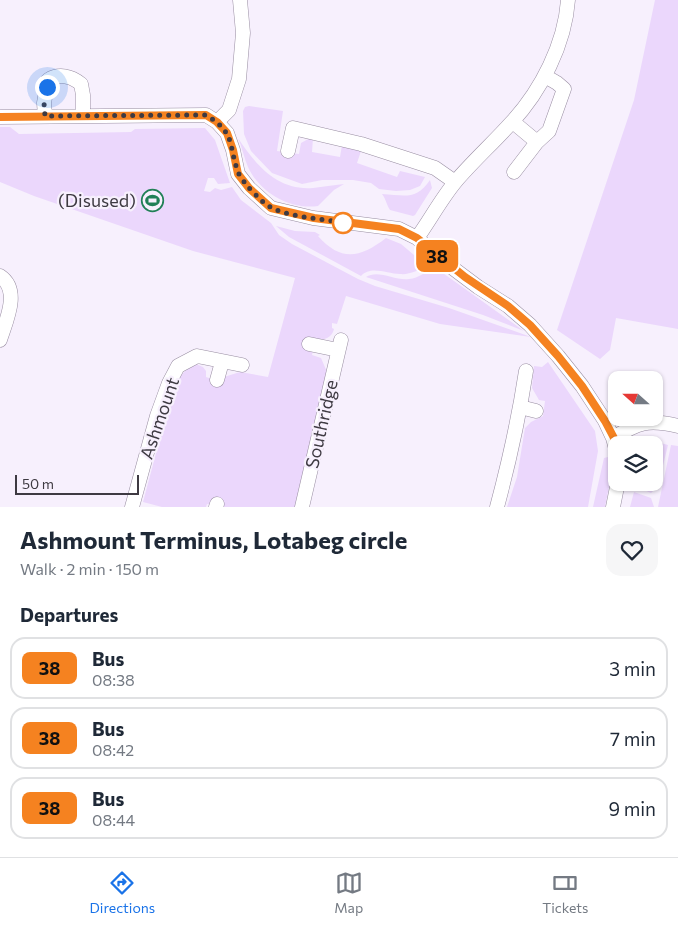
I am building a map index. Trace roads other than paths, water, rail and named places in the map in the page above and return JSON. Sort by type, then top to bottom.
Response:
[{"type":"street","points":[[217,122],[228,110],[239,78],[243,33],[240,0]]},
{"type":"street","points":[[417,238],[455,182],[513,122],[545,76],[567,15],[568,0]]},
{"type":"street","points":[[45,116],[44,103],[48,80],[55,76],[74,78],[81,84],[83,116]]},
{"type":"street","points":[[514,172],[537,142],[550,131],[564,89],[545,76]]},
{"type":"street","points":[[0,117],[206,115],[217,122],[227,133],[238,174],[249,188],[271,208],[314,218],[399,229],[417,238],[438,257],[508,306],[530,325],[582,386],[605,421],[612,436]]},
{"type":"street","points":[[513,122],[537,142]]},
{"type":"street","points":[[288,151],[293,128],[361,144],[435,168],[455,182]]},
{"type":"street","points":[[0,276],[4,279],[12,293],[9,312],[0,340]]},
{"type":"street","name":"Southridge","points":[[302,507],[339,345],[309,344]]},
{"type":"street","name":"Ashmount","points":[[132,507],[157,416],[169,383],[178,366],[197,356],[242,365]]},
{"type":"street","points":[[216,380],[222,362]]},
{"type":"street","points":[[497,507],[511,453],[526,371]]},
{"type":"street","points":[[520,408],[536,411]]},
{"type":"street","points":[[623,436],[633,426],[646,422],[663,422],[678,426]]},
{"type":"street","points":[[613,507],[616,491]]},
{"type":"place","name":"(Disused)","points":[[152,200]]}]
